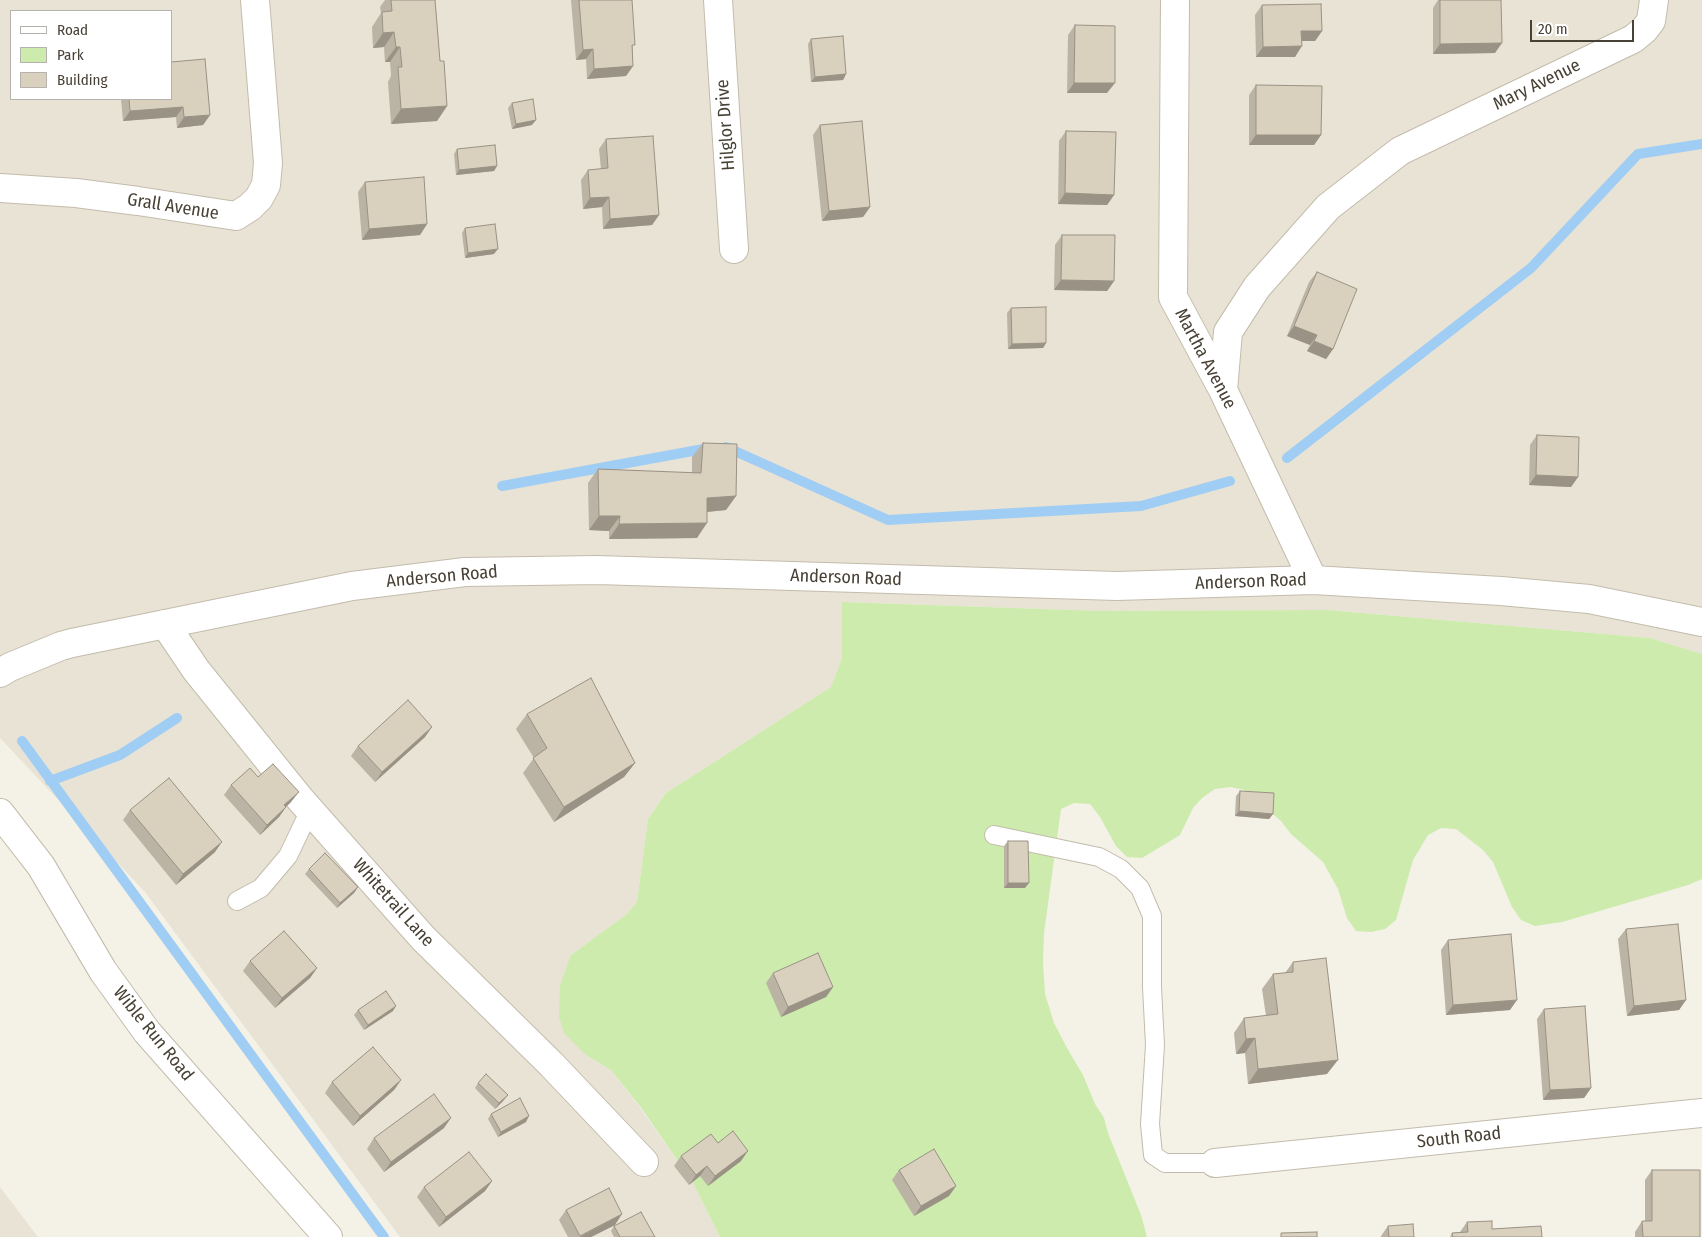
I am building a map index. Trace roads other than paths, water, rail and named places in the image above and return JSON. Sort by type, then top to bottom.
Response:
[{"type":"street","name":"Grall Avenue","points":[[0,188],[76,193],[138,200],[236,216],[250,208],[259,198],[266,185],[268,163],[254,0]]},
{"type":"street","name":"Hilglor Drive","points":[[718,0],[734,249]]},
{"type":"street","name":"Martha Avenue","points":[[1176,0],[1173,297],[1223,390],[1314,580]]},
{"type":"street","name":"Mary Avenue","points":[[1223,390],[1228,332],[1257,287],[1328,207],[1400,151],[1633,39],[1644,30],[1652,10]]},
{"type":"street","name":"Anderson Road","points":[[0,673],[61,646],[352,586],[466,572],[597,570],[1117,586],[1314,580],[1501,591],[1589,599],[1702,622]]},
{"type":"street","name":"Whitetrail Lane","points":[[165,624],[196,670],[310,810],[423,938],[551,1064],[644,1162]]},
{"type":"street","name":"Wible Run Road","points":[[0,813],[41,866],[103,971],[147,1032],[328,1237]]},
{"type":"street","name":"South Road","points":[[1215,1163],[1702,1113]]},
{"type":"lane","points":[[237,901],[261,888],[288,856],[310,810]]},
{"type":"lane","points":[[994,835],[1099,857],[1121,869],[1140,888],[1152,916],[1152,987],[1156,1044],[1150,1124],[1153,1155],[1165,1163],[1215,1163]]},
{"type":"waterway","points":[[1287,458],[1531,268],[1638,154],[1702,144]]},
{"type":"waterway","points":[[726,447],[888,520],[1141,506],[1230,481]]},
{"type":"waterway","points":[[502,486],[709,448]]},
{"type":"waterway","points":[[50,781],[120,755],[177,718]]},
{"type":"waterway","points":[[22,741],[384,1237]]}]
